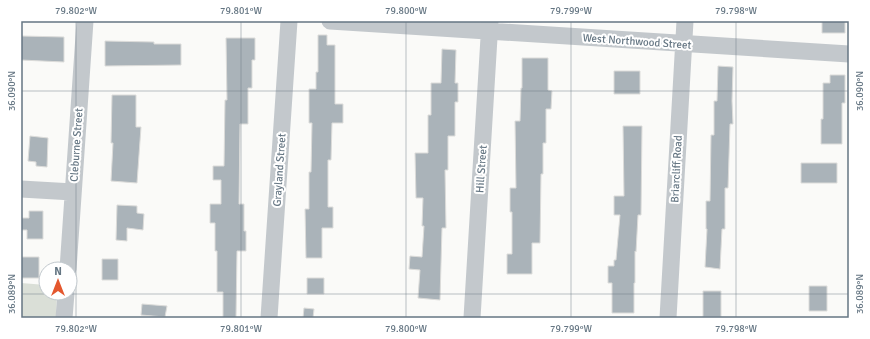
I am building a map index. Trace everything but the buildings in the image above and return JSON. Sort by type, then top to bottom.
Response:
[{"type":"street","name":"Cleburne Street","points":[[69,261],[85,21]]},
{"type":"street","name":"Grayland Street","points":[[269,318],[289,21]]},
{"type":"street","name":"West Northwood Street","points":[[330,21],[490,26],[683,44],[849,54]]},
{"type":"street","name":"Briarcliff Road","points":[[668,318],[685,21]]},
{"type":"street","name":"Hill Street","points":[[472,318],[490,26]]},
{"type":"street","points":[[21,188],[73,192]]},
{"type":"street","points":[[64,318],[65,301]]},
{"type":"shaded area","points":[[21,283],[38,284],[38,301],[57,301],[56,318],[21,318]]}]
